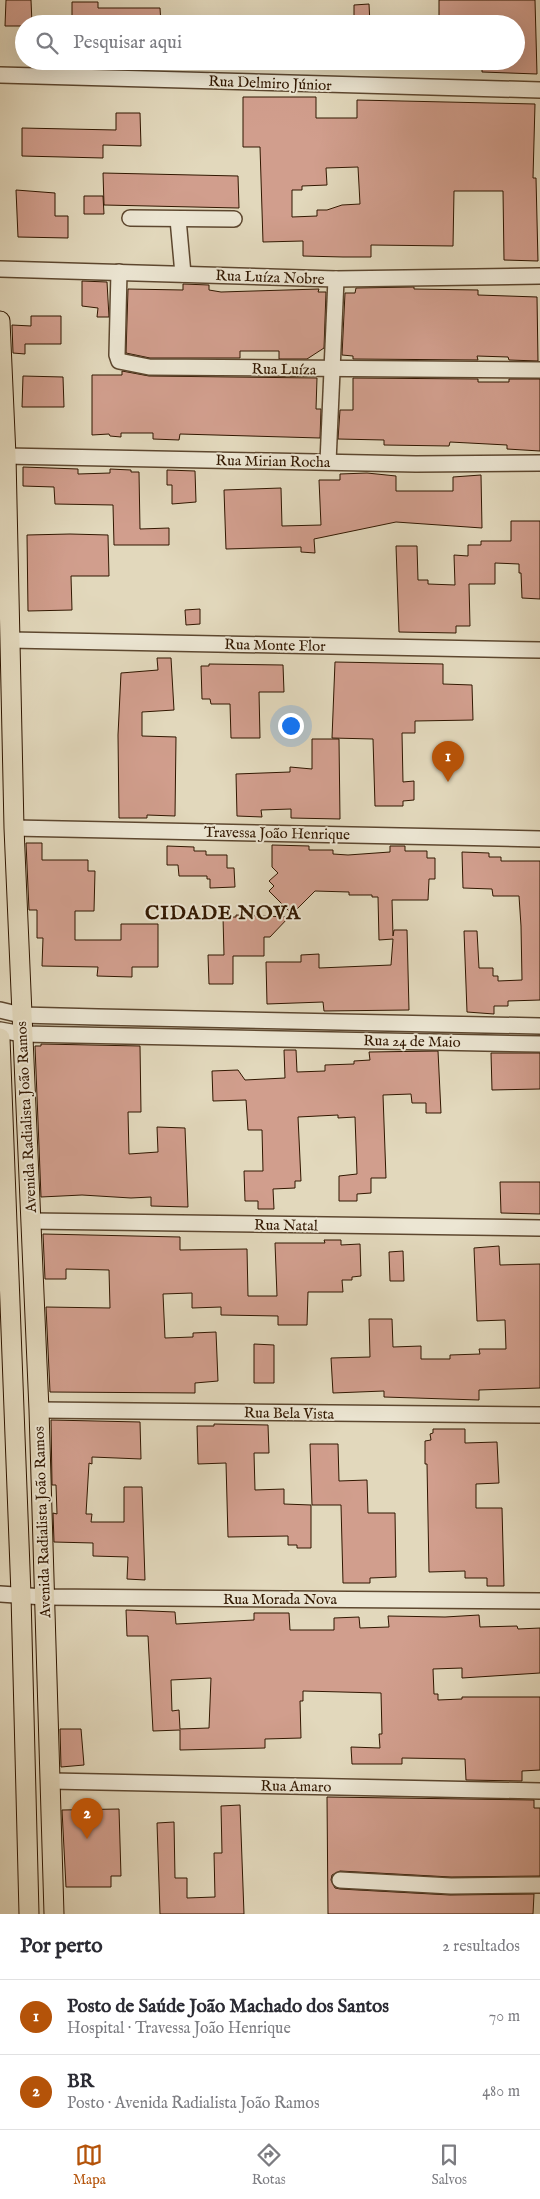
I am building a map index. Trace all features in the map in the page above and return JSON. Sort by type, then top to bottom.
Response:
[{"type":"main road","name":"Avenida Radialista João Ramos","points":[[0,321],[6,456],[14,828],[39,1410],[44,1597],[52,1781],[54,1914]]},
{"type":"main road","name":"Avenida Radialista João Ramos","points":[[0,1038],[21,1595],[29,1914]]},
{"type":"street","name":"Rua Delmiro Júnior","points":[[0,75],[540,90]]},
{"type":"street","points":[[130,218],[234,219]]},
{"type":"street","points":[[178,219],[183,274]]},
{"type":"street","name":"Rua Luíza Nobre","points":[[0,269],[336,279],[540,276]]},
{"type":"street","name":"Rua Luíza","points":[[119,272],[117,331],[119,360],[149,367],[540,370]]},
{"type":"street","points":[[328,462],[336,279]]},
{"type":"street","name":"Rua Mirian Rocha","points":[[6,456],[416,464],[540,463]]},
{"type":"street","name":"Rua Monte Flor","points":[[10,640],[540,650]]},
{"type":"street","name":"Travessa João Henrique","points":[[14,828],[540,839]]},
{"type":"street","name":"Rua 24 de Maio","points":[[0,1010],[21,1015],[540,1026]]},
{"type":"street","points":[[98,1017],[98,1034]]},
{"type":"street","points":[[283,1038],[284,1020]]},
{"type":"street","points":[[454,1024],[454,1041]]},
{"type":"street","name":"Rua 24 de Maio","points":[[0,1030],[22,1034],[540,1044]]},
{"type":"street","name":"Rua Natal","points":[[31,1221],[540,1228]]},
{"type":"street","name":"Rua Bela Vista","points":[[39,1410],[540,1415]]},
{"type":"street","name":"Rua Morada Nova","points":[[0,1594],[44,1597],[540,1601]]},
{"type":"street","name":"Rua Amaro","points":[[52,1781],[540,1791]]},
{"type":"street","points":[[340,1880],[451,1886],[540,1885]]},
{"type":"building","points":[[6,0],[31,0],[32,15],[15,15],[15,26],[5,26]]},
{"type":"building","points":[[439,0],[535,0],[537,74],[482,72],[482,70],[525,70],[525,15],[439,15]]},
{"type":"building","points":[[72,2],[98,2],[98,8],[160,8],[160,15],[72,15]]},
{"type":"building","points":[[369,4],[370,15],[354,15],[354,5]]},
{"type":"building","points":[[243,97],[316,97],[316,118],[357,118],[357,100],[535,104],[533,178],[536,178],[538,261],[504,260],[503,191],[454,191],[453,246],[371,245],[371,257],[343,257],[303,256],[303,241],[263,242],[260,147],[243,147]],"holes":[[[358,167],[360,204],[317,210],[317,216],[292,217],[292,190],[302,190],[302,186],[327,185],[326,168]]]},
{"type":"building","points":[[116,113],[140,113],[141,146],[103,145],[103,158],[22,156],[22,128],[116,130]]},
{"type":"building","points":[[103,173],[238,176],[239,208],[104,205]]},
{"type":"building","points":[[16,190],[55,193],[55,216],[68,216],[68,238],[18,237]]},
{"type":"building","points":[[84,196],[103,196],[104,214],[84,214]]},
{"type":"building","points":[[82,281],[107,282],[109,317],[97,317],[98,308],[82,306]]},
{"type":"building","points":[[183,284],[209,285],[209,290],[221,292],[319,289],[318,292],[326,292],[324,348],[307,359],[279,359],[279,351],[240,351],[240,358],[150,358],[126,353],[128,289],[183,290]]},
{"type":"building","points":[[414,287],[414,289],[478,290],[478,295],[537,297],[538,361],[509,360],[508,357],[477,356],[478,360],[353,359],[353,356],[342,355],[345,293],[355,293],[356,288]]},
{"type":"building","points":[[31,316],[61,316],[61,344],[25,344],[25,354],[13,353],[12,325],[31,326]]},
{"type":"building","points":[[122,371],[149,376],[317,378],[316,409],[321,409],[320,438],[180,434],[179,440],[153,439],[153,433],[121,433],[121,437],[110,436],[109,434],[92,435],[92,375],[122,375]]},
{"type":"building","points":[[23,376],[63,377],[64,407],[22,407]]},
{"type":"building","points":[[353,378],[478,379],[478,382],[540,379],[540,451],[507,449],[507,445],[450,442],[449,446],[384,445],[384,440],[338,439],[340,410],[353,410]]},
{"type":"building","points":[[23,467],[78,469],[78,474],[110,473],[110,469],[139,472],[140,529],[169,528],[169,545],[114,545],[113,505],[55,504],[54,487],[23,486]]},
{"type":"building","points":[[167,470],[195,471],[196,502],[172,504],[172,485],[167,485]]},
{"type":"building","points":[[367,473],[396,476],[396,491],[453,491],[453,477],[481,475],[482,528],[396,522],[314,539],[315,553],[301,552],[301,547],[226,549],[224,490],[281,488],[282,526],[321,525],[319,480],[340,480],[340,474]]},
{"type":"building","points":[[511,521],[540,521],[540,599],[522,598],[519,564],[495,563],[495,584],[469,584],[470,626],[456,626],[456,633],[399,632],[396,546],[417,546],[418,580],[428,580],[428,584],[455,585],[454,555],[468,556],[468,545],[481,545],[481,541],[511,541]]},
{"type":"building","points":[[27,535],[108,535],[109,576],[71,576],[72,610],[28,611]]},
{"type":"building","points":[[200,609],[200,624],[186,625],[185,610]]},
{"type":"building","points":[[157,658],[171,658],[174,710],[142,712],[142,736],[176,737],[175,816],[147,815],[147,818],[119,818],[118,735],[121,673],[158,670]]},
{"type":"building","points":[[335,662],[443,664],[443,684],[472,685],[473,720],[415,721],[415,733],[402,733],[403,782],[414,781],[414,800],[403,801],[403,806],[375,806],[373,739],[332,738]]},
{"type":"building","points":[[209,664],[283,665],[284,692],[259,692],[260,738],[231,738],[230,704],[211,704],[210,699],[202,699],[201,666],[209,666]]},
{"type":"building","points":[[312,739],[339,739],[340,819],[291,818],[291,809],[261,810],[262,817],[237,816],[236,774],[290,772],[290,767],[312,769]]},
{"type":"building","points":[[26,843],[42,843],[42,860],[88,860],[88,871],[95,871],[94,911],[75,911],[75,940],[121,940],[121,924],[158,924],[158,967],[132,967],[132,977],[97,976],[98,967],[42,966],[43,938],[37,938],[37,910],[29,910]]},
{"type":"building","points":[[272,845],[309,846],[309,850],[333,850],[333,854],[348,855],[390,852],[390,846],[405,846],[405,851],[427,851],[427,858],[435,858],[435,879],[429,879],[428,900],[392,900],[393,936],[394,930],[407,930],[409,1010],[324,1011],[323,1002],[267,1004],[266,962],[301,962],[301,955],[319,954],[319,968],[391,965],[393,939],[379,940],[378,897],[372,897],[372,895],[349,895],[349,892],[315,891],[292,914],[269,891],[274,886],[269,881],[278,873],[272,867]]},
{"type":"building","points":[[167,846],[194,847],[194,851],[206,851],[206,855],[227,855],[227,868],[234,868],[235,887],[210,888],[210,879],[207,879],[207,876],[179,876],[178,865],[167,865]]},
{"type":"building","points":[[462,852],[489,853],[489,857],[501,857],[501,861],[540,861],[540,1000],[508,1001],[508,1006],[494,1006],[494,1014],[467,1012],[464,931],[477,931],[479,968],[493,968],[493,976],[498,976],[498,981],[522,980],[521,926],[519,896],[493,896],[492,889],[463,888]]},
{"type":"building","points":[[236,915],[289,917],[270,937],[264,937],[264,956],[233,956],[233,984],[209,984],[208,955],[224,955],[223,917],[236,917]]},
{"type":"building","points":[[41,1044],[140,1046],[141,1112],[128,1112],[129,1154],[158,1152],[157,1127],[185,1128],[188,1207],[151,1206],[151,1197],[131,1198],[82,1195],[41,1197],[35,1046],[41,1046]]},
{"type":"building","points":[[284,1050],[296,1050],[297,1072],[325,1071],[325,1065],[354,1064],[354,1061],[370,1060],[369,1052],[438,1051],[441,1113],[426,1113],[426,1103],[412,1103],[411,1094],[383,1095],[386,1178],[371,1178],[371,1193],[357,1194],[357,1201],[339,1201],[339,1176],[357,1174],[355,1117],[338,1118],[338,1115],[298,1117],[301,1181],[295,1181],[295,1188],[273,1189],[274,1209],[258,1209],[258,1201],[245,1201],[244,1171],[263,1171],[262,1130],[248,1130],[246,1100],[213,1101],[212,1071],[238,1070],[245,1080],[285,1078]]},
{"type":"building","points":[[491,1053],[540,1053],[540,1089],[492,1090]]},
{"type":"building","points":[[500,1182],[540,1182],[540,1214],[501,1213]]},
{"type":"building","points":[[43,1234],[180,1237],[180,1250],[247,1249],[248,1296],[277,1296],[275,1243],[325,1243],[324,1240],[341,1240],[341,1245],[360,1244],[361,1276],[352,1277],[352,1280],[342,1280],[343,1292],[308,1292],[307,1325],[278,1325],[278,1316],[221,1315],[221,1307],[192,1308],[192,1293],[163,1294],[165,1338],[193,1337],[193,1333],[216,1332],[218,1381],[195,1383],[195,1393],[50,1392],[46,1307],[110,1308],[109,1270],[66,1269],[66,1279],[45,1279]]},
{"type":"building","points":[[499,1246],[500,1265],[540,1264],[540,1388],[479,1390],[479,1400],[384,1397],[384,1391],[333,1393],[331,1358],[370,1357],[369,1319],[392,1319],[393,1347],[421,1346],[421,1359],[450,1359],[450,1355],[480,1354],[479,1349],[506,1349],[505,1320],[477,1321],[474,1248]]},
{"type":"building","points":[[403,1251],[404,1281],[390,1281],[389,1252]]},
{"type":"building","points":[[254,1344],[274,1345],[274,1383],[254,1383]]},
{"type":"building","points":[[51,1420],[140,1422],[141,1459],[92,1457],[92,1464],[89,1463],[86,1514],[92,1514],[91,1522],[124,1522],[124,1487],[142,1487],[145,1580],[127,1579],[128,1557],[93,1556],[93,1543],[54,1542],[53,1513],[57,1514],[56,1485],[52,1485]]},
{"type":"building","points":[[214,1424],[268,1425],[269,1453],[254,1453],[255,1490],[284,1489],[284,1504],[311,1505],[311,1548],[297,1548],[297,1545],[288,1545],[288,1536],[228,1537],[226,1463],[198,1464],[197,1426],[214,1426]]},
{"type":"building","points":[[433,1429],[465,1429],[465,1443],[497,1442],[499,1483],[476,1484],[476,1508],[502,1508],[504,1586],[487,1586],[487,1578],[465,1578],[465,1571],[429,1572],[425,1441],[431,1440],[430,1434],[433,1433]]},
{"type":"building","points":[[310,1444],[338,1444],[339,1481],[367,1480],[368,1513],[395,1513],[396,1577],[370,1578],[370,1583],[343,1583],[341,1505],[312,1505]]},
{"type":"building","points":[[126,1610],[175,1612],[176,1624],[254,1620],[254,1613],[289,1613],[290,1630],[334,1630],[334,1618],[359,1617],[360,1628],[389,1627],[388,1616],[445,1617],[479,1615],[480,1627],[517,1626],[518,1629],[540,1628],[540,1673],[462,1678],[462,1668],[433,1669],[434,1694],[438,1694],[438,1700],[462,1699],[462,1697],[540,1697],[540,1770],[522,1771],[522,1781],[466,1780],[465,1759],[402,1758],[402,1764],[352,1764],[351,1747],[380,1748],[379,1734],[382,1734],[381,1693],[303,1691],[303,1701],[300,1701],[301,1738],[265,1739],[265,1748],[180,1750],[180,1730],[153,1731],[148,1636],[127,1636]],"holes":[[[211,1678],[209,1728],[180,1729],[179,1710],[172,1711],[171,1680]]]},
{"type":"building","points":[[60,1729],[81,1729],[84,1765],[61,1767]]},
{"type":"building","points":[[327,1797],[534,1800],[534,1808],[540,1808],[540,1876],[451,1877],[340,1871],[332,1875],[331,1880],[335,1888],[340,1889],[450,1895],[534,1894],[533,1914],[328,1914]]},
{"type":"building","points":[[240,1805],[244,1914],[160,1914],[157,1823],[174,1822],[175,1878],[187,1878],[187,1898],[215,1897],[214,1853],[222,1853],[221,1806]]},
{"type":"building","points":[[119,1809],[121,1876],[111,1876],[111,1887],[66,1887],[62,1810]]},
{"type":"place","name":"Posto de Saúde João Machado dos Santos","points":[[448,782]]},
{"type":"place","name":"BR","points":[[87,1839]]},
{"type":"district","name":"CIDADE NOVA","points":[[223,912]]}]
